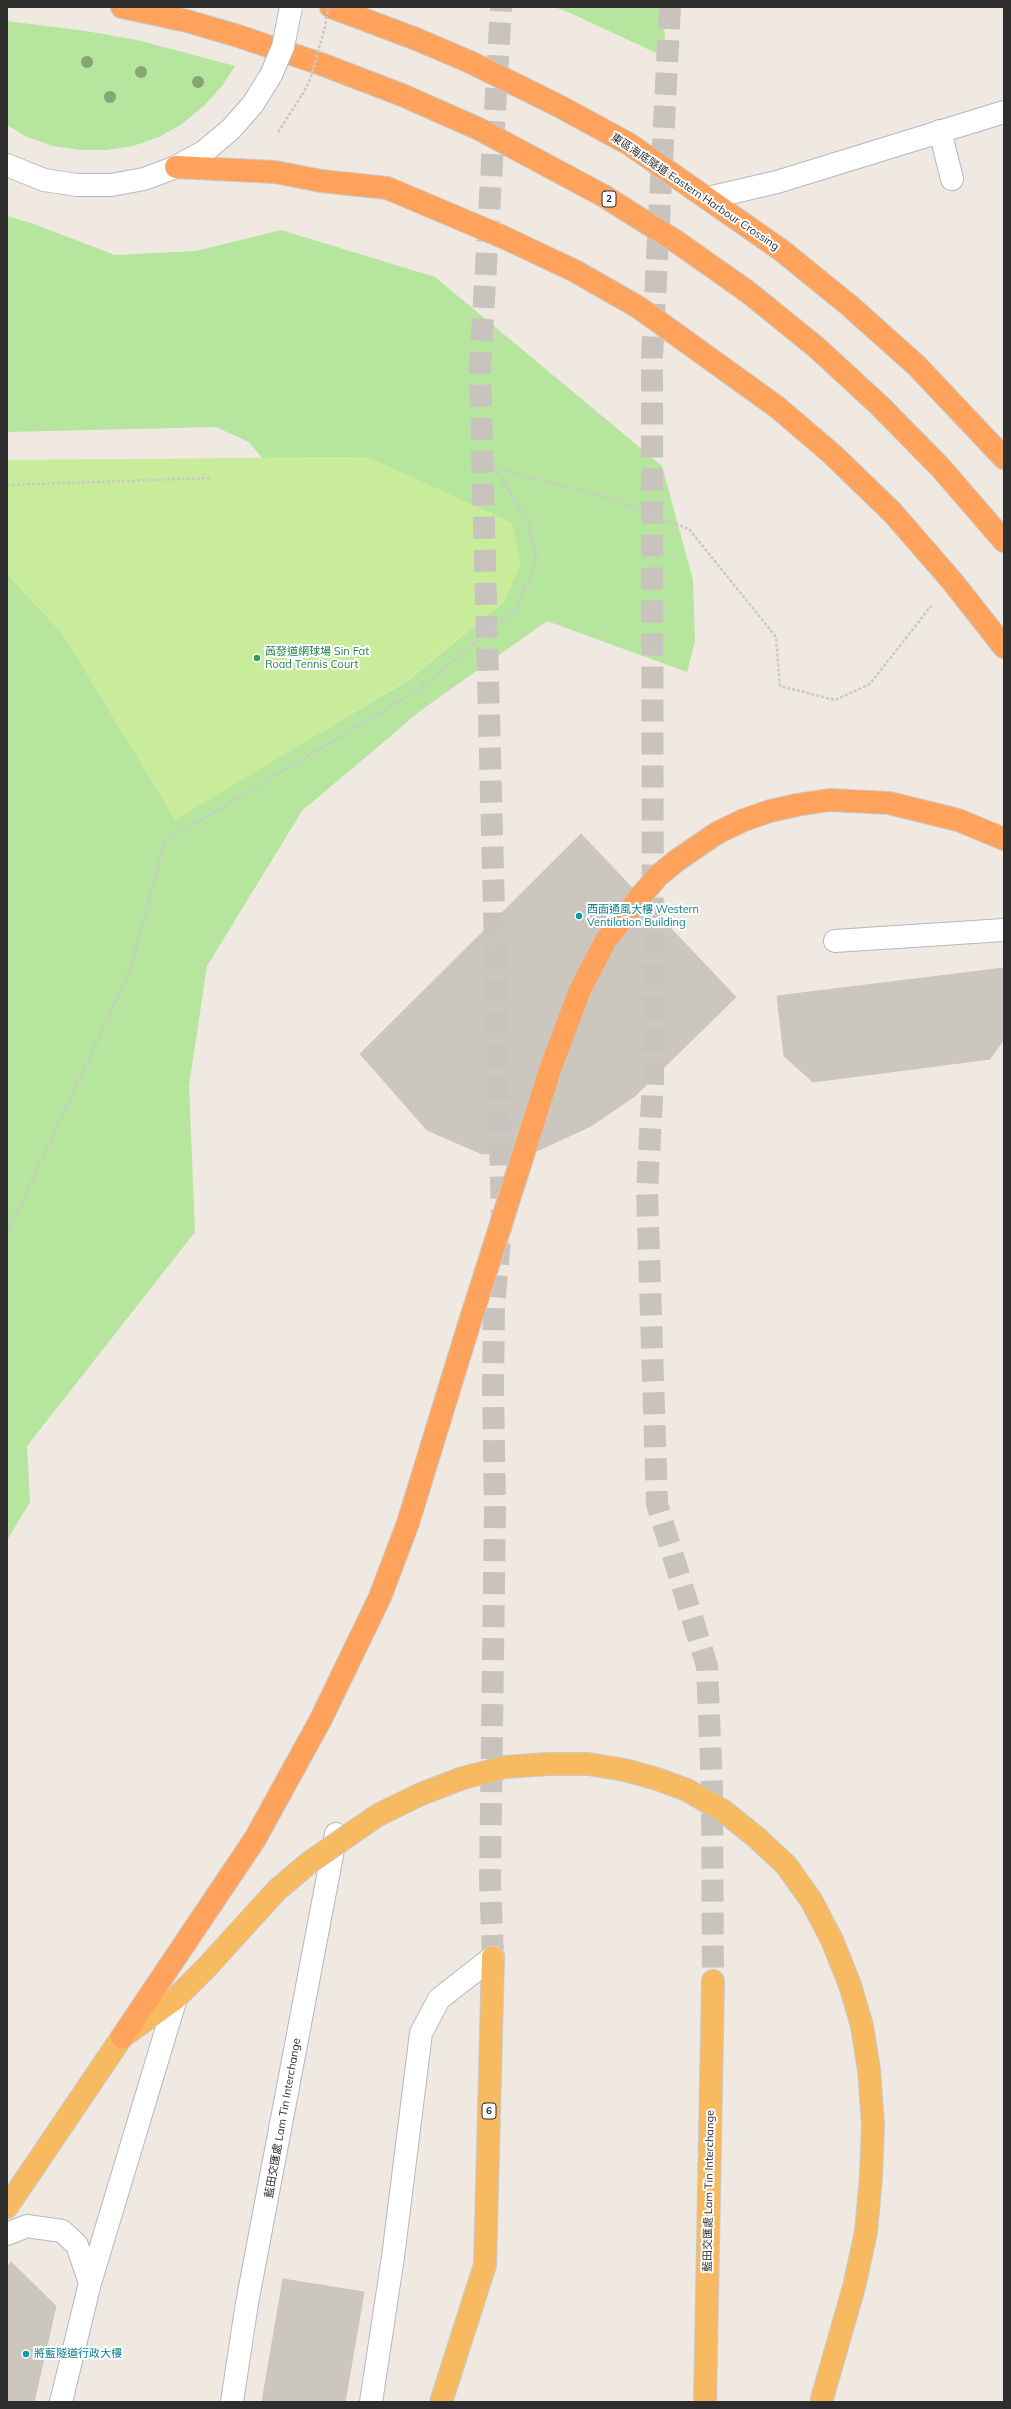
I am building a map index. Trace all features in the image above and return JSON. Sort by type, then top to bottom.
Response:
[{"type":"highway","name":"2","points":[[122,7],[187,21],[238,36],[321,64],[402,95],[479,129],[604,196],[677,242],[748,292],[816,346],[879,405],[935,462],[1004,542]]},
{"type":"highway","name":"東區海底隧道 Eastern Harbour Crossing","points":[[329,7],[416,39],[559,106],[629,144],[781,250],[850,306],[917,366],[1004,458]]},
{"type":"highway","points":[[176,167],[275,172],[321,182],[387,188],[503,237],[574,271],[638,307],[777,407],[832,454],[892,512],[952,581],[1004,647]]},
{"type":"highway","points":[[7,2206],[255,1839],[321,1719],[380,1597],[408,1523],[560,1039],[593,963],[606,940],[658,876],[676,860],[717,833],[750,818],[797,805],[829,800],[889,803],[958,820],[1004,839]]},
{"type":"highway","points":[[122,2037],[176,1998],[207,1967],[277,1890],[310,1862],[378,1815],[421,1794],[463,1778],[505,1767],[548,1764],[588,1764],[625,1770],[657,1779],[687,1790],[725,1812],[757,1838],[786,1865],[811,1900],[832,1940],[850,1985],[862,2026],[869,2070],[873,2124],[871,2176],[866,2232],[854,2287],[821,2402]]},
{"type":"highway","name":"6","points":[[441,2402],[485,2265],[493,1957]]},
{"type":"highway","name":"藍田交匯處 Lam Tin Interchange","points":[[705,2402],[713,1981]]},
{"type":"main road","points":[[7,165],[44,180],[77,185],[111,185],[144,179],[176,167],[205,151],[232,129],[253,104],[271,75],[283,47],[291,7]]},
{"type":"main road","points":[[708,198],[776,182],[1004,112]]},
{"type":"main road","points":[[940,131],[952,179]]},
{"type":"main road","points":[[835,941],[1004,930]]},
{"type":"main road","name":"藍田交匯處 Lam Tin Interchange","points":[[232,2402],[247,2303],[336,1834]]},
{"type":"main road","points":[[371,2402],[393,2257],[421,2033],[439,1999],[493,1957]]},
{"type":"main road","points":[[61,2402],[90,2283],[176,1998]]},
{"type":"main road","points":[[7,2234],[27,2226],[62,2231],[77,2246],[90,2283]]},
{"type":"path","points":[[278,132],[310,80],[329,7]]},
{"type":"path","points":[[7,1234],[130,971],[165,840],[417,691],[515,610],[537,562],[528,521],[494,468],[607,497],[689,529],[776,637],[780,686],[835,700],[870,684],[933,604]]},
{"type":"path","points":[[7,485],[211,478]]},
{"type":"green space","points":[[554,7],[664,7],[665,57],[568,12]]},
{"type":"green space","points":[[7,21],[86,31],[137,40],[235,66],[222,86],[204,106],[182,124],[159,137],[133,146],[106,150],[80,150],[53,146],[27,137],[7,125]]},
{"type":"green space","points":[[7,216],[31,223],[115,255],[196,251],[281,230],[435,277],[662,466],[693,580],[695,641],[687,672],[547,621],[420,711],[302,811],[207,966],[189,1086],[195,1232],[27,1446],[30,1502],[7,1540],[7,574],[63,634],[175,819],[407,681],[505,601],[368,457],[262,458],[249,442],[216,427],[7,432]]},
{"type":"green space","name":"茜發道網球場 Sin Fat Road Tennis Court","points":[[368,457],[512,523],[521,564],[505,601],[406,681],[175,820],[63,634],[7,574],[7,460]]},
{"type":"building","name":"西面通風大樓 Western Ventilation Building","points":[[581,834],[736,997],[635,1096],[591,1126],[539,1150],[482,1154],[427,1130],[360,1054]]},
{"type":"building","points":[[1004,968],[1004,1039],[990,1059],[813,1082],[784,1056],[777,996]]},
{"type":"building","name":"將藍隧道行政大樓","points":[[11,2262],[56,2306],[34,2402],[7,2402],[7,2268]]},
{"type":"building","points":[[283,2279],[364,2292],[345,2402],[262,2402]]},
{"type":"tunnel","points":[[493,1957],[490,1880],[495,1509],[493,1388],[494,1306],[502,1219],[480,369],[501,7]]},
{"type":"tunnel","points":[[670,7],[652,357],[653,1082],[647,1191],[657,1504],[707,1666],[712,1789],[713,1981]]},
{"type":"place","name":"茜發道網球場 Sin Fat Road Tennis Court","points":[[257,658]]},
{"type":"place","name":"西面通風大樓 Western Ventilation Building","points":[[579,916]]},
{"type":"place","name":"將藍隧道行政大樓","points":[[26,2354]]}]
